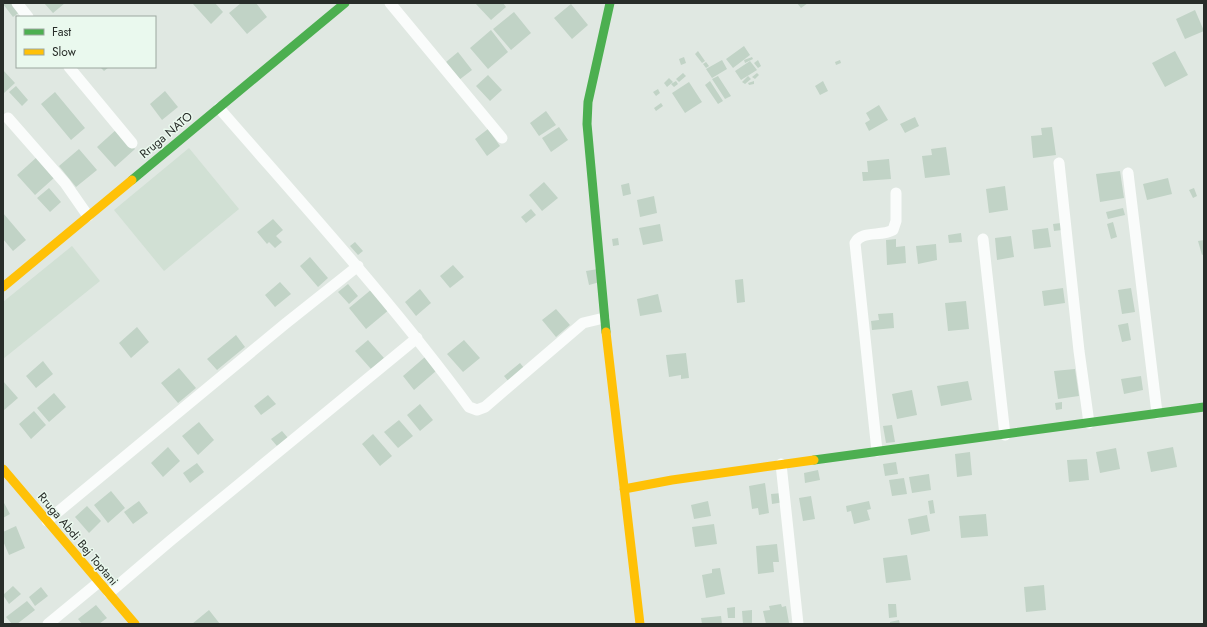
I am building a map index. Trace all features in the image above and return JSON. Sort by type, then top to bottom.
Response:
[{"type":"street","points":[[17,3],[27,16]]},
{"type":"street","name":"Rruga NATO","points":[[3,287],[345,3]]},
{"type":"street","points":[[390,3],[502,138]]},
{"type":"street","points":[[610,3],[588,102],[587,124],[604,318],[640,624]]},
{"type":"street","points":[[71,68],[132,143]]},
{"type":"street","points":[[219,108],[358,266],[417,338],[469,408],[477,410],[485,406],[583,323],[604,318]]},
{"type":"street","points":[[8,118],[65,183],[88,216]]},
{"type":"street","points":[[1059,163],[1079,351],[1089,423]]},
{"type":"street","points":[[1128,173],[1157,413]]},
{"type":"street","points":[[876,451],[855,243],[860,237],[885,233],[893,230],[896,221],[896,193]]},
{"type":"street","points":[[983,239],[1005,435]]},
{"type":"street","points":[[47,520],[358,266]]},
{"type":"street","points":[[109,593],[417,338]]},
{"type":"street","points":[[624,490],[672,480],[781,464],[1204,407]]},
{"type":"street","points":[[781,464],[798,624]]},
{"type":"street","name":"Rruga Abdi Bej Toptani","points":[[3,469],[7,481],[47,520],[135,624]]},
{"type":"street","points":[[48,624],[99,582]]},
{"type":"shaded area","points":[[189,148],[239,209],[164,271],[114,210]]},
{"type":"shaded area","points":[[72,246],[100,281],[3,359],[3,302]]},
{"type":"building","points":[[14,3],[21,11],[13,17],[3,4]]},
{"type":"building","points":[[44,3],[65,3],[53,13]]},
{"type":"building","points":[[215,3],[223,12],[211,24],[193,4]]},
{"type":"building","points":[[241,3],[256,3],[267,17],[247,34],[229,13]]},
{"type":"building","points":[[475,3],[503,3],[506,7],[491,20]]},
{"type":"building","points":[[797,3],[808,3],[801,8]]},
{"type":"building","points":[[571,4],[588,25],[572,39],[554,18]]},
{"type":"building","points":[[1195,10],[1204,31],[1185,39],[1176,19]]},
{"type":"building","points":[[514,12],[531,33],[511,50],[493,29]]},
{"type":"building","points":[[491,30],[508,52],[488,69],[470,48]]},
{"type":"building","points":[[744,46],[750,55],[733,68],[726,59]]},
{"type":"building","points":[[698,51],[705,61],[702,63],[695,54]]},
{"type":"building","points":[[1175,51],[1188,75],[1165,87],[1152,63]]},
{"type":"building","points":[[458,52],[472,70],[459,80],[446,62]]},
{"type":"building","points":[[684,57],[686,63],[681,65],[679,59]]},
{"type":"building","points":[[752,57],[753,59],[745,63],[744,60]]},
{"type":"building","points":[[722,60],[727,69],[712,78],[706,69]]},
{"type":"building","points":[[758,60],[761,66],[758,68],[754,63]]},
{"type":"building","points":[[840,60],[841,63],[836,65],[835,62]]},
{"type":"building","points":[[750,61],[757,70],[741,80],[735,71]]},
{"type":"building","points":[[706,62],[709,66],[706,68],[703,64]]},
{"type":"building","points":[[101,68],[108,68],[104,71]]},
{"type":"building","points":[[3,70],[15,83],[3,94]]},
{"type":"building","points":[[683,73],[686,76],[679,82],[676,79]]},
{"type":"building","points":[[757,73],[759,75],[755,79],[752,77]]},
{"type":"building","points":[[488,75],[502,90],[490,101],[476,86]]},
{"type":"building","points":[[718,76],[731,96],[725,99],[712,79]]},
{"type":"building","points":[[748,76],[751,79],[745,84],[742,82]]},
{"type":"building","points":[[669,78],[673,82],[667,87],[664,83]]},
{"type":"building","points":[[676,81],[678,84],[674,87],[671,84]]},
{"type":"building","points":[[710,81],[723,101],[718,104],[705,85]]},
{"type":"building","points":[[754,81],[754,84],[749,85],[748,83]]},
{"type":"building","points":[[823,81],[828,91],[820,95],[815,86]]},
{"type":"building","points":[[689,82],[702,102],[685,113],[672,93]]},
{"type":"building","points":[[16,86],[28,100],[22,106],[9,92]]},
{"type":"building","points":[[658,89],[660,93],[656,96],[653,92]]},
{"type":"building","points":[[165,91],[178,107],[162,120],[150,104]]},
{"type":"building","points":[[55,92],[85,128],[71,140],[41,104]]},
{"type":"building","points":[[661,103],[663,106],[656,111],[654,108]]},
{"type":"building","points":[[879,105],[888,120],[869,131],[865,123],[870,120],[866,113]]},
{"type":"building","points":[[546,111],[556,125],[539,136],[530,123]]},
{"type":"building","points":[[915,117],[919,126],[905,133],[900,124]]},
{"type":"building","points":[[559,127],[568,140],[551,152],[542,138]]},
{"type":"building","points":[[1052,127],[1056,155],[1033,158],[1031,136],[1042,135],[1041,128]]},
{"type":"building","points":[[117,129],[135,149],[115,167],[97,147]]},
{"type":"building","points":[[488,129],[500,146],[487,156],[475,139]]},
{"type":"building","points":[[946,147],[950,175],[925,178],[922,156],[932,155],[931,149]]},
{"type":"building","points":[[79,149],[97,170],[76,187],[59,166]]},
{"type":"building","points":[[37,157],[55,177],[35,195],[17,175]]},
{"type":"building","points":[[889,159],[891,179],[863,181],[862,172],[868,172],[867,161]]},
{"type":"building","points":[[1120,171],[1124,198],[1100,202],[1096,174]]},
{"type":"building","points":[[1168,178],[1172,194],[1147,200],[1143,184]]},
{"type":"building","points":[[544,182],[558,198],[542,211],[529,195]]},
{"type":"building","points":[[629,183],[631,194],[623,196],[621,185]]},
{"type":"building","points":[[1005,186],[1008,210],[989,213],[986,189]]},
{"type":"building","points":[[49,188],[61,202],[50,212],[37,198]]},
{"type":"building","points":[[1194,188],[1197,196],[1193,198],[1189,190]]},
{"type":"building","points":[[654,196],[657,213],[640,217],[637,200]]},
{"type":"building","points":[[1123,208],[1125,215],[1108,219],[1106,212]]},
{"type":"building","points":[[531,209],[536,215],[526,223],[521,217]]},
{"type":"building","points":[[3,213],[26,240],[13,251],[3,239]]},
{"type":"building","points":[[273,219],[283,230],[276,236],[282,242],[275,248],[269,242],[267,244],[257,232]]},
{"type":"building","points":[[1113,222],[1117,237],[1111,239],[1107,224]]},
{"type":"building","points":[[1061,223],[1062,230],[1054,231],[1053,224]]},
{"type":"building","points":[[660,224],[663,241],[643,245],[639,228]]},
{"type":"building","points":[[1048,228],[1051,247],[1034,249],[1032,230]]},
{"type":"building","points":[[961,233],[962,242],[949,243],[948,235]]},
{"type":"building","points":[[1011,236],[1014,257],[997,260],[995,238]]},
{"type":"building","points":[[618,238],[619,245],[613,246],[612,239]]},
{"type":"building","points":[[896,239],[896,247],[905,246],[906,263],[887,265],[886,240]]},
{"type":"building","points":[[1204,240],[1204,254],[1202,255],[1198,241]]},
{"type":"building","points":[[355,242],[363,251],[358,255],[350,246]]},
{"type":"building","points":[[936,244],[937,260],[918,264],[916,246]]},
{"type":"building","points":[[310,257],[328,278],[318,287],[300,266]]},
{"type":"building","points":[[453,265],[464,277],[450,288],[440,276]]},
{"type":"building","points":[[598,269],[600,282],[589,285],[586,271]]},
{"type":"building","points":[[743,279],[745,302],[737,303],[735,280]]},
{"type":"building","points":[[280,282],[291,294],[275,307],[265,295]]},
{"type":"building","points":[[348,284],[358,296],[349,304],[338,292]]},
{"type":"building","points":[[1063,288],[1065,303],[1044,306],[1042,291]]},
{"type":"building","points":[[1131,288],[1135,312],[1122,314],[1118,290]]},
{"type":"building","points":[[372,289],[390,309],[366,329],[349,308]]},
{"type":"building","points":[[420,289],[431,303],[416,316],[405,302]]},
{"type":"building","points":[[658,294],[662,312],[640,316],[637,299]]},
{"type":"building","points":[[966,301],[969,329],[948,331],[945,303]]},
{"type":"building","points":[[556,309],[570,325],[556,337],[542,320]]},
{"type":"building","points":[[893,313],[894,328],[872,330],[871,321],[879,320],[878,314]]},
{"type":"building","points":[[1128,323],[1131,340],[1122,342],[1118,325]]},
{"type":"building","points":[[137,327],[149,342],[131,358],[119,343]]},
{"type":"building","points":[[236,335],[245,347],[217,370],[207,359]]},
{"type":"building","points":[[368,340],[384,358],[371,369],[355,351]]},
{"type":"building","points":[[464,340],[480,358],[463,372],[447,354]]},
{"type":"building","points":[[686,353],[689,378],[681,379],[681,375],[669,377],[666,355]]},
{"type":"building","points":[[425,357],[436,371],[414,390],[403,376]]},
{"type":"building","points":[[43,361],[53,374],[36,388],[26,376]]},
{"type":"building","points":[[520,363],[525,369],[509,382],[504,376]]},
{"type":"building","points":[[179,368],[196,388],[178,403],[161,383]]},
{"type":"building","points":[[1075,369],[1079,396],[1058,399],[1054,371]]},
{"type":"building","points":[[1141,376],[1143,390],[1124,394],[1121,379]]},
{"type":"building","points":[[3,381],[18,398],[3,411]]},
{"type":"building","points":[[968,381],[972,400],[941,406],[937,386]]},
{"type":"building","points":[[912,390],[917,415],[897,419],[892,394]]},
{"type":"building","points":[[54,393],[66,407],[49,422],[37,408]]},
{"type":"building","points":[[268,395],[276,404],[261,415],[254,406]]},
{"type":"building","points":[[1062,402],[1062,409],[1056,410],[1055,403]]},
{"type":"building","points":[[420,404],[433,420],[420,431],[407,415]]},
{"type":"building","points":[[34,411],[46,425],[31,439],[19,424]]},
{"type":"building","points":[[399,420],[413,436],[398,448],[384,432]]},
{"type":"building","points":[[199,422],[214,440],[198,455],[182,436]]},
{"type":"building","points":[[892,425],[895,442],[886,443],[883,426]]},
{"type":"building","points":[[282,431],[288,438],[277,446],[271,439]]},
{"type":"building","points":[[373,434],[392,456],[380,466],[362,444]]},
{"type":"building","points":[[168,447],[180,461],[163,477],[151,463]]},
{"type":"building","points":[[1173,447],[1177,467],[1151,472],[1147,452]]},
{"type":"building","points":[[1116,448],[1120,469],[1100,473],[1096,452]]},
{"type":"building","points":[[970,452],[972,475],[957,477],[955,454]]},
{"type":"building","points":[[1087,459],[1089,480],[1069,482],[1067,460]]},
{"type":"building","points":[[896,462],[898,474],[885,476],[883,464]]},
{"type":"building","points":[[197,463],[204,472],[190,483],[183,473]]},
{"type":"building","points":[[818,470],[820,480],[805,483],[804,473]]},
{"type":"building","points":[[929,474],[931,490],[912,493],[909,477]]},
{"type":"building","points":[[904,478],[907,494],[892,496],[889,480]]},
{"type":"building","points":[[765,483],[769,513],[759,515],[758,508],[752,509],[749,486]]},
{"type":"building","points":[[111,491],[125,508],[108,523],[94,505]]},
{"type":"building","points":[[782,493],[784,502],[772,504],[771,494]]},
{"type":"building","points":[[811,496],[815,519],[803,521],[799,498]]},
{"type":"building","points":[[933,500],[935,513],[930,514],[928,501]]},
{"type":"building","points":[[3,501],[10,514],[3,518]]},
{"type":"building","points":[[139,501],[148,513],[133,524],[124,512]]},
{"type":"building","points":[[708,501],[711,516],[694,519],[691,505]]},
{"type":"building","points":[[869,501],[871,509],[867,510],[870,520],[854,524],[851,511],[847,512],[846,506]]},
{"type":"building","points":[[87,506],[101,521],[89,533],[75,517]]},
{"type":"building","points":[[986,514],[988,536],[961,538],[959,516]]},
{"type":"building","points":[[927,515],[930,531],[911,535],[908,519]]},
{"type":"building","points":[[714,524],[717,544],[695,547],[692,527]]},
{"type":"building","points":[[16,526],[25,548],[9,555],[3,541],[3,532]]},
{"type":"building","points":[[777,544],[779,562],[773,562],[774,572],[758,574],[756,546]]},
{"type":"building","points":[[907,555],[911,580],[886,583],[883,558]]},
{"type":"building","points":[[720,568],[725,594],[706,598],[702,575],[712,573],[712,569]]},
{"type":"building","points":[[1044,585],[1046,610],[1026,612],[1024,587]]},
{"type":"building","points":[[13,586],[21,594],[9,604],[3,595]]},
{"type":"building","points":[[41,587],[48,596],[35,606],[29,597]]},
{"type":"building","points":[[27,601],[35,610],[17,624],[12,624],[6,617]]},
{"type":"building","points":[[781,604],[782,607],[786,606],[789,623],[766,624],[763,611],[770,610],[769,606]]},
{"type":"building","points":[[888,604],[896,604],[897,617],[889,618]]},
{"type":"building","points":[[96,605],[107,618],[99,624],[82,624],[78,619]]},
{"type":"building","points":[[735,607],[735,618],[728,618],[727,608]]},
{"type":"building","points":[[209,610],[220,624],[192,624]]},
{"type":"building","points":[[752,610],[752,624],[743,624],[742,611]]},
{"type":"building","points":[[721,616],[722,624],[702,624],[701,618]]},
{"type":"building","points":[[899,620],[900,624],[890,624],[890,622]]},
{"type":"traffic: fast","points":[[132,180],[345,3]]},
{"type":"traffic: fast","points":[[606,332],[587,124],[588,102],[610,3]]},
{"type":"traffic: fast","points":[[814,460],[1204,407]]},
{"type":"traffic: slow","points":[[3,287],[132,180]]},
{"type":"traffic: slow","points":[[606,332],[640,624]]},
{"type":"traffic: slow","points":[[624,489],[672,480],[814,460]]},
{"type":"traffic: slow","points":[[3,469],[135,624]]}]
